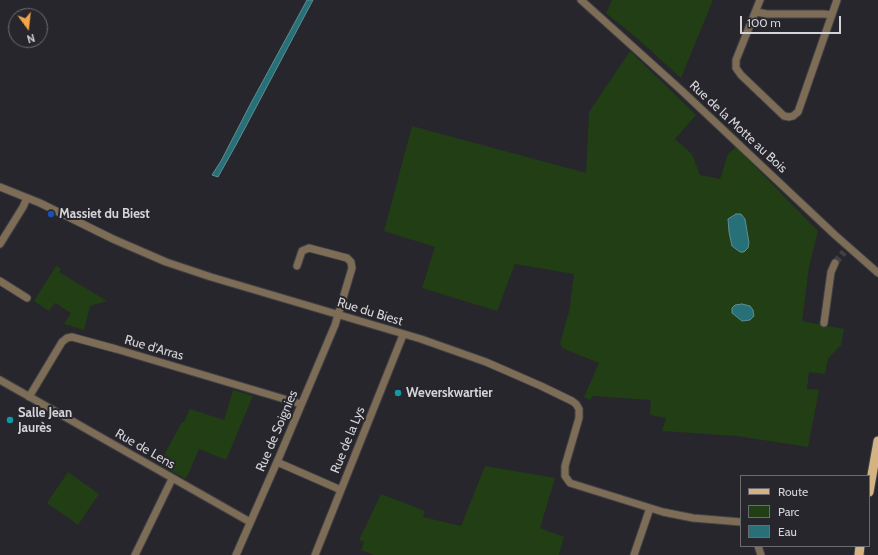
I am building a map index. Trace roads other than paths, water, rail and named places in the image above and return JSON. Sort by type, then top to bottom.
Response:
[{"type":"main road","points":[[870,486],[878,441]]},
{"type":"street","name":"Rue de la Motte au Bois","points":[[581,0],[685,93],[846,249],[878,273]]},
{"type":"street","points":[[760,0],[736,60],[736,68],[741,75],[784,116],[789,117],[798,112],[837,0]]},
{"type":"street","points":[[756,12],[767,14],[832,15]]},
{"type":"street","name":"Rue du Biest","points":[[0,187],[166,262],[211,277],[403,334],[493,365],[572,401],[578,407],[580,415],[565,466],[564,473],[566,479],[573,484],[650,508]]},
{"type":"street","points":[[0,244],[27,198]]},
{"type":"street","name":"Rue de Soignies","points":[[236,555],[277,462],[338,315],[352,271],[351,262],[347,258],[309,248],[302,251],[297,266]]},
{"type":"street","points":[[824,323],[831,272],[835,263]]},
{"type":"street","points":[[0,281],[27,298]]},
{"type":"street","name":"Rue de la Lys","points":[[315,555],[403,334]]},
{"type":"street","name":"Rue d'Arras","points":[[29,397],[62,342],[67,338],[72,337],[301,404]]},
{"type":"street","name":"Rue de Lens","points":[[0,380],[250,522]]},
{"type":"street","points":[[277,462],[341,490]]},
{"type":"street","points":[[135,555],[172,479]]},
{"type":"street","points":[[634,555],[650,508],[687,517],[740,522]]},
{"type":"water","points":[[307,0],[313,0],[237,143],[218,177],[212,175],[221,161]]},
{"type":"water","points":[[736,214],[741,214],[745,219],[749,243],[748,248],[744,252],[740,252],[732,246],[729,232],[728,219]]},
{"type":"water","points":[[742,304],[750,306],[753,310],[754,316],[750,320],[742,321],[732,313],[732,308],[735,305]]},
{"type":"tunnel","points":[[835,263],[844,252]]},
{"type":"place","name":"Massiet du Biest","points":[[51,214]]},
{"type":"place","name":"Weverskwartier","points":[[398,393]]},
{"type":"place","name":"Salle Jean Jaurès","points":[[10,420]]}]
